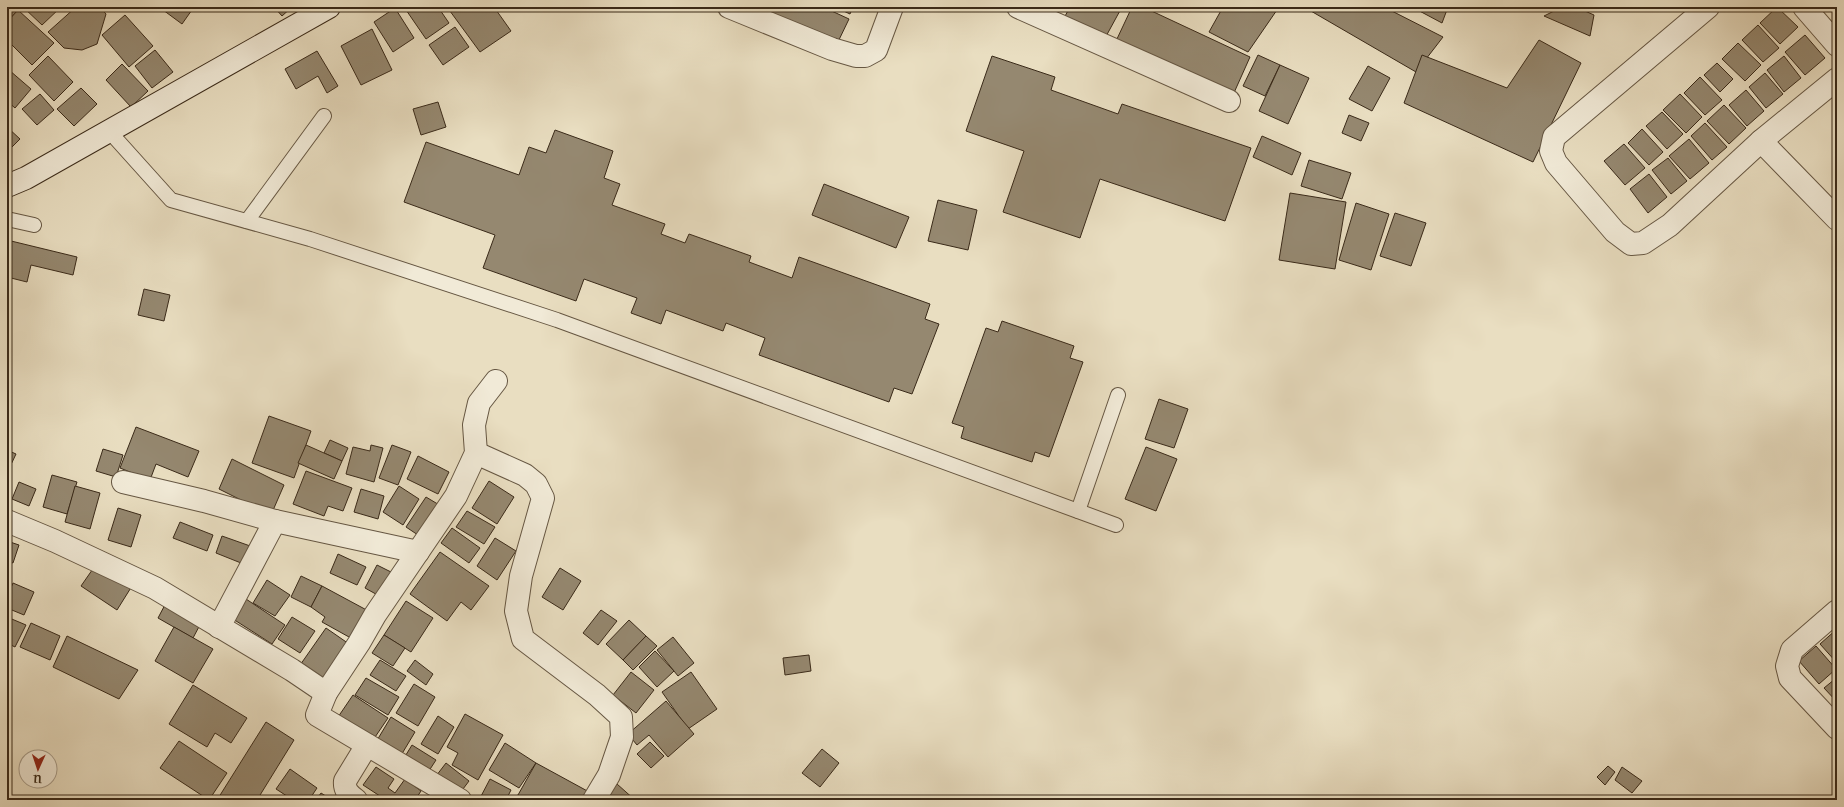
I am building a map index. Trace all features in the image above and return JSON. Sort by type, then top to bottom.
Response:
[{"type":"street","points":[[7,186],[329,7]]},
{"type":"street","points":[[729,7],[832,49],[856,56],[865,56],[876,50],[892,7]]},
{"type":"street","points":[[1018,7],[1229,101]]},
{"type":"street","points":[[1708,7],[1554,137],[1551,150],[1556,162],[1615,232],[1631,244],[1643,243],[1670,225],[1761,141],[1837,79]]},
{"type":"street","points":[[1804,7],[1837,45]]},
{"type":"street","points":[[1761,141],[1837,219]]},
{"type":"street","points":[[460,800],[317,715],[326,693],[359,643],[375,615],[456,496],[476,453],[474,425],[479,403],[496,381]]},
{"type":"street","points":[[476,453],[526,475],[536,484],[543,498],[521,576],[516,611],[522,639],[597,695],[621,717],[622,737],[610,775],[594,800]]},
{"type":"street","points":[[123,482],[204,501],[275,521],[418,552]]},
{"type":"street","points":[[7,521],[55,541],[155,588],[292,670],[326,693]]},
{"type":"street","points":[[219,627],[275,521]]},
{"type":"street","points":[[1837,611],[1792,650],[1787,666],[1790,678],[1837,728]]},
{"type":"street","points":[[356,800],[347,792],[345,781],[367,746]]},
{"type":"lane","points":[[247,222],[324,116]]},
{"type":"lane","points":[[108,131],[171,200],[310,239],[557,320],[1116,525]]},
{"type":"lane","points":[[7,219],[34,225]]},
{"type":"lane","points":[[1078,511],[1118,395]]},
{"type":"building","points":[[7,7],[15,7],[18,10],[7,22]]},
{"type":"building","points":[[23,7],[61,7],[42,25]]},
{"type":"building","points":[[76,7],[100,7],[106,14],[97,44],[82,50],[64,48],[48,32]]},
{"type":"building","points":[[159,7],[194,7],[182,24]]},
{"type":"building","points":[[274,7],[292,7],[282,16]]},
{"type":"building","points":[[404,7],[438,7],[449,23],[426,39]]},
{"type":"building","points":[[447,7],[494,7],[511,31],[480,52]]},
{"type":"building","points":[[752,7],[823,7],[849,19],[836,46]]},
{"type":"building","points":[[835,7],[853,7],[850,14]]},
{"type":"building","points":[[1028,7],[1057,7],[1053,17]]},
{"type":"building","points":[[1070,7],[1122,7],[1104,40],[1064,18]]},
{"type":"building","points":[[1132,7],[1143,7],[1250,57],[1233,95],[1116,41]]},
{"type":"building","points":[[1223,7],[1279,7],[1248,52],[1209,32]]},
{"type":"building","points":[[1304,7],[1384,7],[1443,37],[1416,72]]},
{"type":"building","points":[[1412,7],[1448,7],[1442,23]]},
{"type":"building","points":[[1562,7],[1576,7],[1594,15],[1590,36],[1544,16]]},
{"type":"building","points":[[1777,7],[1798,27],[1780,44],[1760,23]]},
{"type":"building","points":[[395,8],[414,38],[393,52],[374,22]]},
{"type":"building","points":[[18,10],[54,43],[32,65],[7,40],[7,22]]},
{"type":"building","points":[[125,15],[153,46],[129,67],[102,35]]},
{"type":"building","points":[[1758,25],[1779,48],[1763,62],[1742,40]]},
{"type":"building","points":[[455,27],[469,47],[443,65],[429,45]]},
{"type":"building","points":[[372,29],[392,70],[361,85],[341,46]]},
{"type":"building","points":[[1805,35],[1825,58],[1805,75],[1785,52]]},
{"type":"building","points":[[1539,40],[1581,63],[1533,162],[1404,103],[1422,55],[1507,88]]},
{"type":"building","points":[[1738,43],[1761,65],[1745,81],[1722,59]]},
{"type":"building","points":[[155,50],[173,72],[152,88],[135,66]]},
{"type":"building","points":[[317,51],[338,86],[327,93],[318,76],[296,89],[285,69]]},
{"type":"building","points":[[1258,55],[1280,65],[1265,96],[1243,86]]},
{"type":"building","points":[[48,56],[73,82],[54,101],[29,75]]},
{"type":"building","points":[[992,56],[1055,77],[1051,90],[1118,114],[1122,104],[1251,148],[1225,221],[1100,179],[1080,238],[1003,212],[1024,151],[966,131]]},
{"type":"building","points":[[1784,56],[1801,78],[1784,92],[1767,70]]},
{"type":"building","points":[[1717,63],[1733,79],[1720,92],[1704,75]]},
{"type":"building","points":[[122,64],[148,91],[131,107],[106,80]]},
{"type":"building","points":[[1280,65],[1309,78],[1288,124],[1259,111]]},
{"type":"building","points":[[1368,66],[1390,78],[1372,111],[1349,99]]},
{"type":"building","points":[[9,70],[31,89],[15,108],[7,101],[7,72]]},
{"type":"building","points":[[1765,73],[1783,94],[1766,108],[1749,87]]},
{"type":"building","points":[[1700,77],[1722,100],[1705,115],[1684,93]]},
{"type":"building","points":[[81,88],[97,104],[74,126],[57,109]]},
{"type":"building","points":[[1746,90],[1764,111],[1747,126],[1729,105]]},
{"type":"building","points":[[40,94],[54,110],[37,125],[22,109]]},
{"type":"building","points":[[1680,94],[1702,117],[1686,133],[1663,110]]},
{"type":"building","points":[[438,102],[446,127],[421,135],[413,109]]},
{"type":"building","points":[[1724,105],[1746,128],[1729,144],[1707,121]]},
{"type":"building","points":[[1662,112],[1683,134],[1667,149],[1646,126]]},
{"type":"building","points":[[1349,115],[1369,123],[1361,141],[1342,133]]},
{"type":"building","points":[[1705,123],[1727,147],[1712,160],[1691,136]]},
{"type":"building","points":[[7,127],[20,139],[7,152]]},
{"type":"building","points":[[1642,129],[1663,152],[1649,165],[1628,143]]},
{"type":"building","points":[[555,130],[613,151],[604,178],[620,184],[612,205],[665,224],[661,234],[685,243],[689,234],[751,256],[749,262],[792,278],[799,257],[930,304],[925,319],[939,324],[912,394],[894,388],[889,402],[759,355],[765,338],[726,323],[723,331],[666,310],[661,324],[631,313],[637,298],[584,279],[576,301],[483,268],[495,235],[404,202],[426,142],[519,175],[529,147],[546,153]]},
{"type":"building","points":[[1262,136],[1301,153],[1292,175],[1253,157]]},
{"type":"building","points":[[1689,139],[1709,163],[1690,179],[1669,156]]},
{"type":"building","points":[[1624,144],[1645,168],[1625,185],[1604,161]]},
{"type":"building","points":[[1668,158],[1687,181],[1671,194],[1652,170]]},
{"type":"building","points":[[1309,160],[1351,173],[1342,199],[1301,186]]},
{"type":"building","points":[[1649,174],[1667,197],[1648,213],[1630,189]]},
{"type":"building","points":[[824,184],[909,217],[896,248],[812,215]]},
{"type":"building","points":[[1290,193],[1346,202],[1335,269],[1279,260]]},
{"type":"building","points":[[938,200],[977,210],[968,250],[928,241]]},
{"type":"building","points":[[1356,203],[1389,214],[1371,270],[1339,260]]},
{"type":"building","points":[[1395,213],[1426,223],[1411,266],[1380,256]]},
{"type":"building","points":[[7,240],[77,257],[73,275],[31,265],[27,282],[7,277]]},
{"type":"building","points":[[144,289],[170,295],[164,321],[138,315]]},
{"type":"building","points":[[1002,321],[1074,346],[1070,358],[1083,362],[1049,457],[1035,452],[1032,462],[961,438],[964,427],[952,423],[986,328],[998,332]]},
{"type":"building","points":[[1159,399],[1188,409],[1174,448],[1145,439]]},
{"type":"building","points":[[269,416],[311,431],[294,478],[252,463]]},
{"type":"building","points":[[136,427],[199,451],[188,477],[156,464],[150,480],[120,468]]},
{"type":"building","points":[[330,440],[348,448],[342,461],[324,453]]},
{"type":"building","points":[[306,445],[342,461],[334,479],[298,463]]},
{"type":"building","points":[[371,445],[383,448],[374,482],[346,474],[353,447],[370,451]]},
{"type":"building","points":[[392,445],[411,452],[398,485],[379,478]]},
{"type":"building","points":[[1146,447],[1177,459],[1156,511],[1125,499]]},
{"type":"building","points":[[103,449],[123,455],[116,477],[96,471]]},
{"type":"building","points":[[7,450],[16,454],[7,473]]},
{"type":"building","points":[[418,456],[449,472],[438,494],[407,479]]},
{"type":"building","points":[[232,459],[284,485],[271,515],[219,489]]},
{"type":"building","points":[[306,471],[352,488],[343,511],[328,506],[324,516],[293,504]]},
{"type":"building","points":[[52,475],[77,482],[67,514],[43,507]]},
{"type":"building","points":[[489,481],[514,497],[497,524],[472,508]]},
{"type":"building","points":[[19,482],[36,489],[29,506],[12,499]]},
{"type":"building","points":[[75,486],[100,493],[90,529],[65,522]]},
{"type":"building","points":[[399,486],[419,499],[403,525],[383,512]]},
{"type":"building","points":[[361,489],[384,496],[378,519],[354,512]]},
{"type":"building","points":[[426,497],[441,506],[421,537],[406,527]]},
{"type":"building","points":[[118,508],[141,515],[131,547],[108,540]]},
{"type":"building","points":[[467,511],[495,527],[484,544],[456,527]]},
{"type":"building","points":[[180,522],[213,535],[207,551],[173,538]]},
{"type":"building","points":[[452,528],[480,548],[469,563],[441,543]]},
{"type":"building","points":[[222,536],[253,547],[246,565],[216,553]]},
{"type":"building","points":[[495,538],[516,551],[497,580],[477,566]]},
{"type":"building","points":[[7,541],[19,545],[13,563],[7,561]]},
{"type":"building","points":[[440,552],[489,586],[471,610],[461,602],[447,621],[410,594]]},
{"type":"building","points":[[338,554],[366,567],[357,585],[330,573]]},
{"type":"building","points":[[97,563],[132,586],[117,610],[81,586]]},
{"type":"building","points":[[377,565],[395,574],[383,598],[365,588]]},
{"type":"building","points":[[560,568],[581,581],[563,610],[542,597]]},
{"type":"building","points":[[301,576],[322,586],[311,607],[291,597]]},
{"type":"building","points":[[267,580],[290,595],[275,616],[253,603]]},
{"type":"building","points":[[13,583],[34,592],[24,615],[7,608],[7,597]]},
{"type":"building","points":[[322,586],[374,614],[358,642],[322,622],[325,617],[311,607]]},
{"type":"building","points":[[246,599],[285,625],[272,644],[233,619]]},
{"type":"building","points":[[167,601],[202,621],[193,638],[158,618]]},
{"type":"building","points":[[406,601],[433,618],[411,652],[384,635]]},
{"type":"building","points":[[601,610],[617,621],[598,645],[583,633]]},
{"type":"building","points":[[7,617],[26,625],[15,647],[7,643]]},
{"type":"building","points":[[292,617],[315,631],[300,653],[278,639]]},
{"type":"building","points":[[629,620],[646,636],[623,660],[606,644]]},
{"type":"building","points":[[31,623],[60,636],[50,660],[20,647]]},
{"type":"building","points":[[174,627],[213,649],[193,683],[155,661]]},
{"type":"building","points":[[326,628],[352,646],[324,686],[298,668]]},
{"type":"building","points":[[1837,629],[1837,663],[1820,644]]},
{"type":"building","points":[[384,635],[405,648],[393,666],[372,653]]},
{"type":"building","points":[[67,636],[138,670],[119,699],[53,667]]},
{"type":"building","points":[[646,636],[657,646],[633,670],[623,660]]},
{"type":"building","points":[[673,637],[694,663],[678,676],[657,650]]},
{"type":"building","points":[[1816,646],[1836,669],[1819,684],[1799,661]]},
{"type":"building","points":[[655,651],[674,671],[657,687],[639,667]]},
{"type":"building","points":[[809,655],[811,671],[785,675],[783,658]]},
{"type":"building","points":[[380,660],[406,676],[396,691],[370,675]]},
{"type":"building","points":[[415,660],[433,674],[426,685],[407,671]]},
{"type":"building","points":[[631,672],[654,690],[636,713],[613,695]]},
{"type":"building","points":[[691,672],[717,709],[688,729],[662,692]]},
{"type":"building","points":[[366,678],[399,697],[388,715],[355,695]]},
{"type":"building","points":[[1835,679],[1837,681],[1837,702],[1824,688]]},
{"type":"building","points":[[414,684],[435,697],[418,726],[396,713]]},
{"type":"building","points":[[193,685],[247,718],[231,743],[215,733],[207,747],[169,724]]},
{"type":"building","points":[[353,695],[388,718],[371,743],[336,720]]},
{"type":"building","points":[[666,701],[694,734],[668,757],[649,735],[637,745],[628,734]]},
{"type":"building","points":[[465,714],[503,735],[478,780],[452,765],[458,753],[447,747]]},
{"type":"building","points":[[438,716],[454,727],[438,754],[421,744]]},
{"type":"building","points":[[391,717],[415,732],[397,762],[373,747]]},
{"type":"building","points":[[266,722],[294,740],[257,800],[217,800]]},
{"type":"building","points":[[179,741],[227,773],[209,800],[160,768]]},
{"type":"building","points":[[650,742],[664,756],[651,768],[637,754]]},
{"type":"building","points":[[505,743],[536,763],[519,788],[489,770]]},
{"type":"building","points":[[412,745],[436,760],[425,777],[401,763]]},
{"type":"building","points":[[822,749],[839,763],[820,787],[802,773]]},
{"type":"building","points":[[446,763],[469,781],[457,797],[433,780]]},
{"type":"building","points":[[536,763],[591,793],[587,800],[559,800],[553,797],[551,800],[528,800],[518,795]]},
{"type":"building","points":[[1608,766],[1615,772],[1605,785],[1597,777]]},
{"type":"building","points":[[376,767],[394,779],[388,788],[395,793],[405,779],[421,791],[415,800],[386,800],[363,785]]},
{"type":"building","points":[[1622,767],[1642,781],[1632,793],[1615,780]]},
{"type":"building","points":[[290,769],[317,788],[309,800],[293,800],[276,789]]},
{"type":"building","points":[[490,779],[511,790],[506,800],[479,800]]},
{"type":"building","points":[[617,784],[635,800],[603,800]]},
{"type":"building","points":[[321,793],[332,800],[316,800]]},
{"type":"building","points":[[517,795],[526,800],[514,800]]}]
